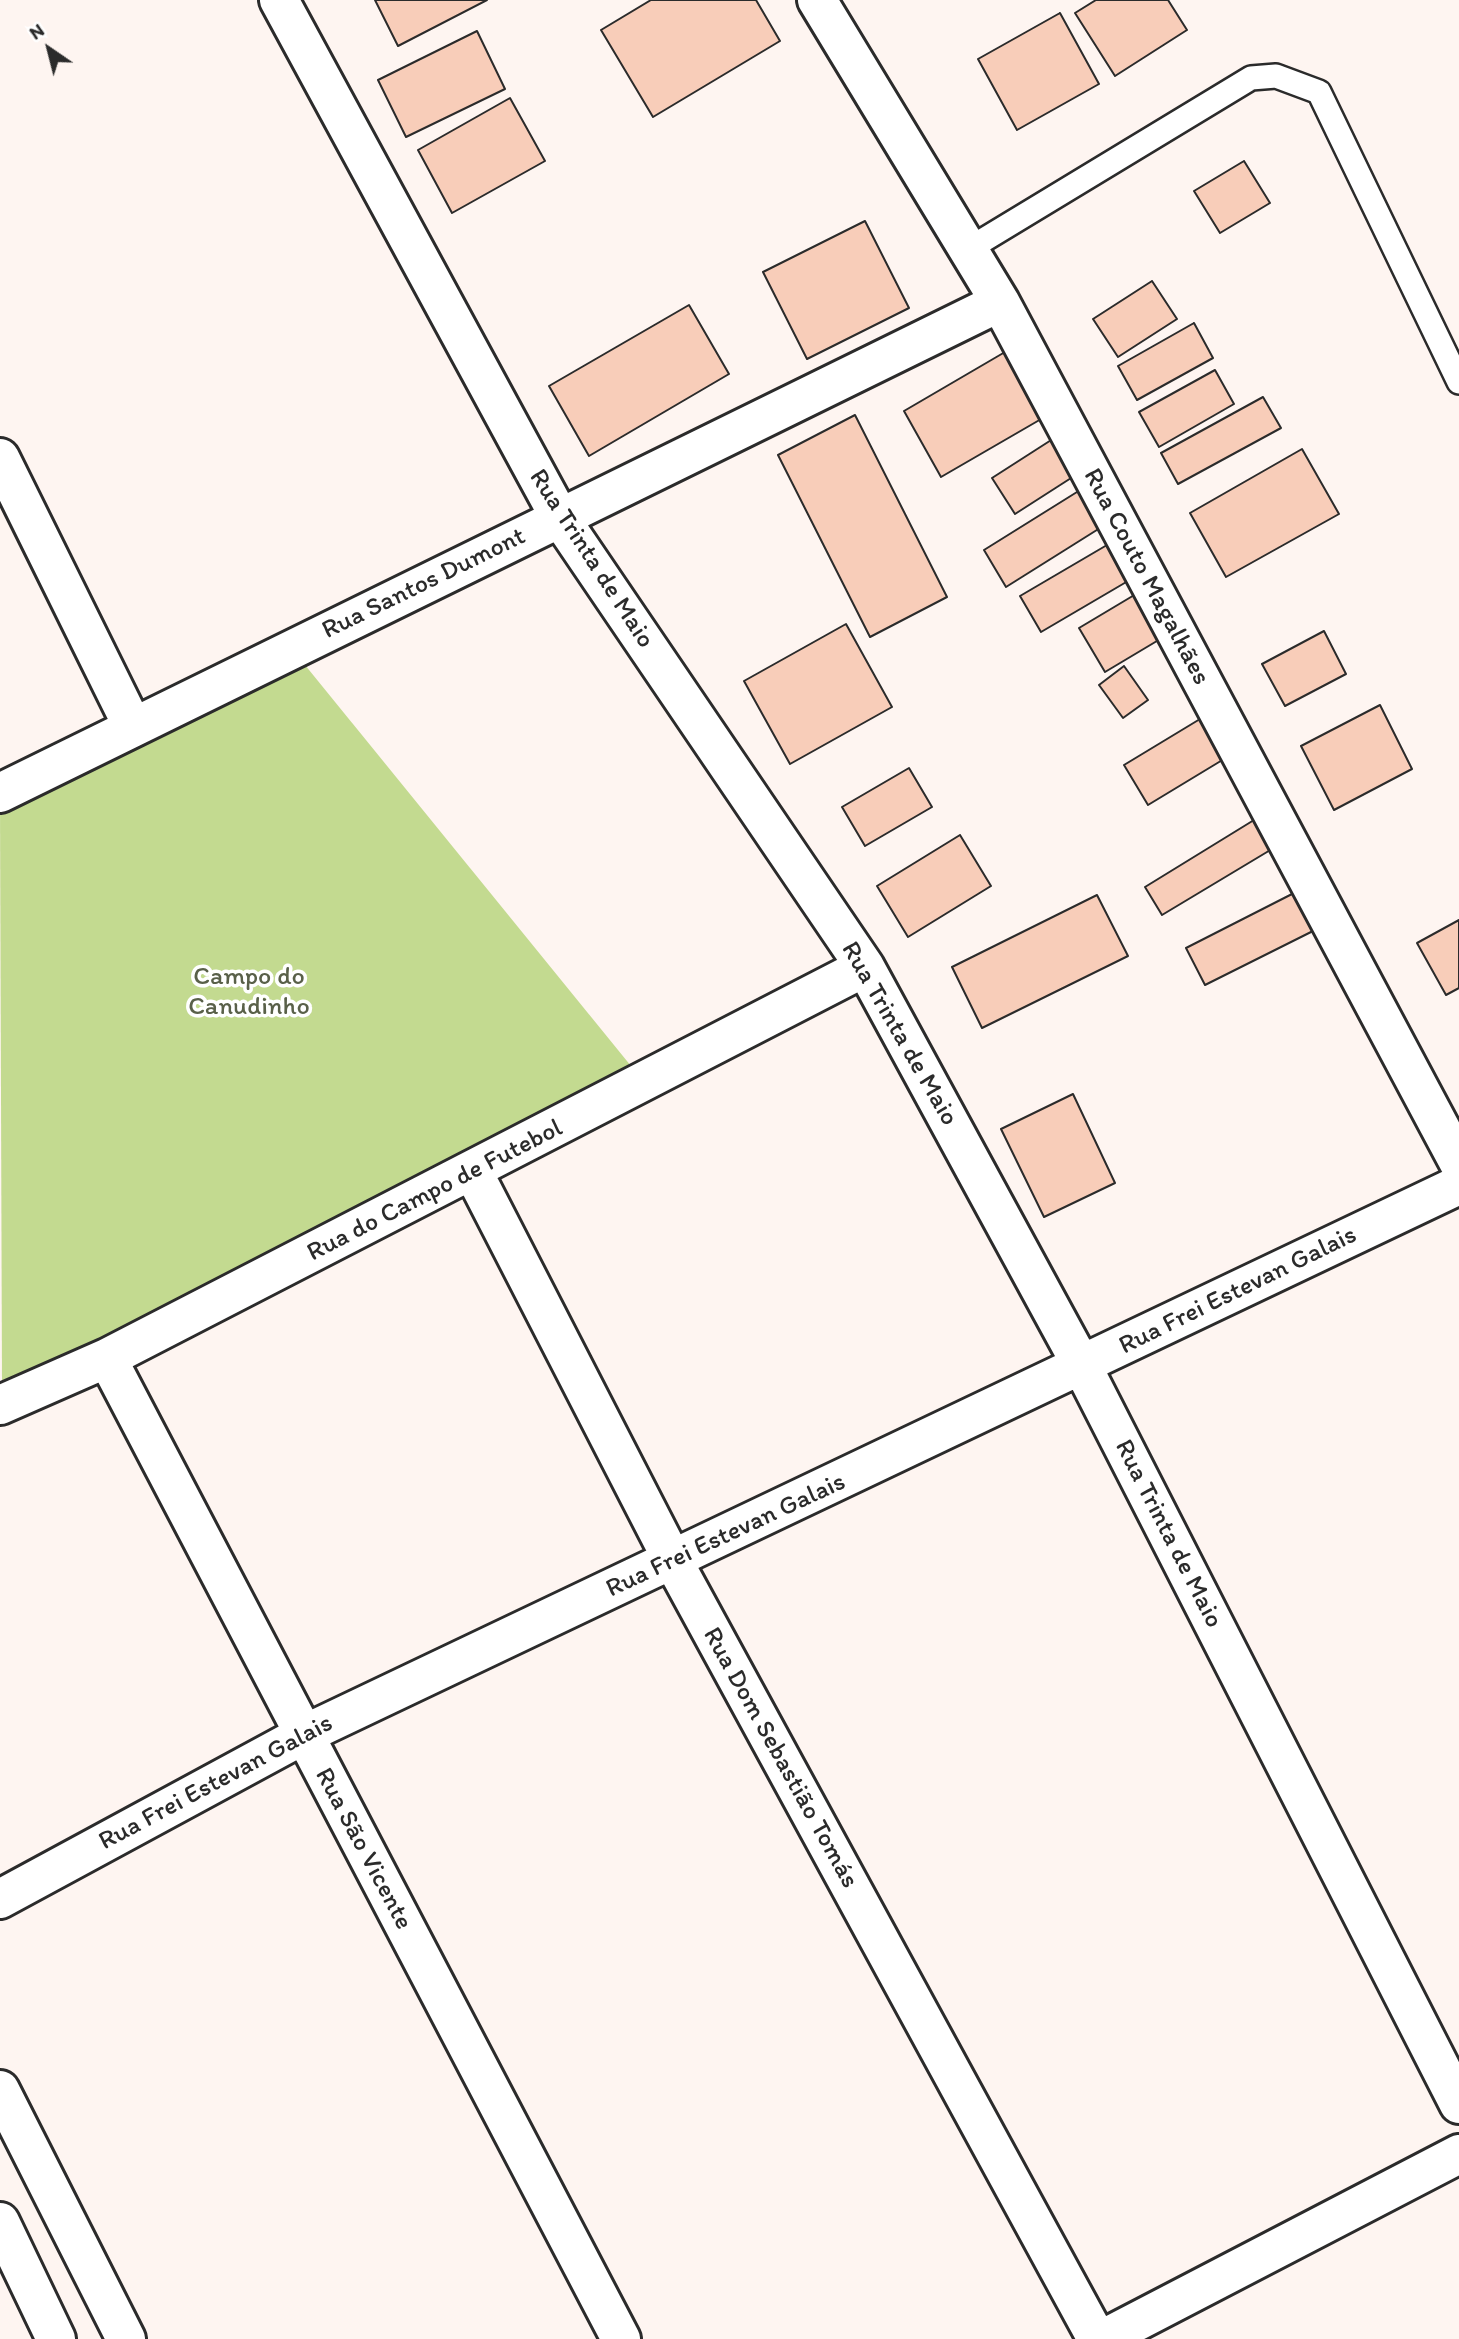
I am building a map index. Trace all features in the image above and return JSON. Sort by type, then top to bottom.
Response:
[{"type":"street","name":"Rua Trinta de Maio","points":[[279,0],[560,518],[865,967],[1082,1366],[1459,2104]]},
{"type":"street","name":"Rua Couto Magalhães","points":[[817,0],[1000,302],[1459,1163]]},
{"type":"street","name":"Rua Santos Dumont","points":[[0,793],[1000,302]]},
{"type":"street","points":[[0,458],[133,727]]},
{"type":"street","name":"Rua do Campo de Futebol","points":[[0,1405],[107,1359],[865,967]]},
{"type":"street","name":"Rua Dom Sebastião Tomás","points":[[473,1172],[673,1561],[1097,2339]]},
{"type":"street","name":"Rua Frei Estevan Galais","points":[[0,1899],[303,1735],[1459,1185]]},
{"type":"street","name":"Rua São Vicente","points":[[107,1359],[621,2339]]},
{"type":"street","points":[[0,2090],[126,2339]]},
{"type":"street","points":[[1103,2339],[1459,2154]]},
{"type":"street","points":[[0,2222],[56,2339]]},
{"type":"lane","points":[[967,250],[1251,78],[1276,76],[1319,92],[1459,382]]},
{"type":"green space","name":"Campo do Canudinho","points":[[292,649],[644,1082],[2,1385],[0,806]]},
{"type":"building","points":[[375,0],[487,0],[398,46]]},
{"type":"building","points":[[651,0],[756,0],[780,41],[653,117],[601,30]]},
{"type":"building","points":[[1096,0],[1168,0],[1187,30],[1115,76],[1075,13]]},
{"type":"building","points":[[1060,13],[1099,84],[1017,130],[978,59]]},
{"type":"building","points":[[477,31],[505,89],[406,137],[378,80]]},
{"type":"building","points":[[510,98],[545,161],[452,213],[418,150]]},
{"type":"building","points":[[1244,161],[1270,203],[1220,233],[1194,191]]},
{"type":"building","points":[[865,221],[909,308],[807,359],[763,272]]},
{"type":"building","points":[[1152,281],[1177,319],[1118,357],[1093,319]]},
{"type":"building","points":[[689,305],[729,374],[589,456],[549,386]]},
{"type":"building","points":[[1194,323],[1213,358],[1137,400],[1118,366]]},
{"type":"building","points":[[1017,345],[1055,411],[941,477],[904,411]]},
{"type":"building","points":[[1215,370],[1234,404],[1159,447],[1139,412]]},
{"type":"building","points":[[1263,397],[1281,428],[1178,484],[1161,453]]},
{"type":"building","points":[[855,415],[947,597],[870,637],[778,455]]},
{"type":"building","points":[[1059,435],[1082,471],[1015,514],[992,478]]},
{"type":"building","points":[[1302,449],[1339,514],[1226,577],[1190,513]]},
{"type":"building","points":[[1085,487],[1108,523],[1006,587],[984,550]]},
{"type":"building","points":[[1107,545],[1128,581],[1041,632],[1020,596]]},
{"type":"building","points":[[1141,591],[1167,635],[1105,672],[1079,628]]},
{"type":"building","points":[[846,624],[892,707],[790,764],[744,681]]},
{"type":"building","points":[[1324,631],[1346,674],[1285,706],[1262,664]]},
{"type":"building","points":[[1124,666],[1148,700],[1123,718],[1099,685]]},
{"type":"building","points":[[1380,705],[1412,769],[1334,810],[1301,746]]},
{"type":"building","points":[[1205,716],[1229,756],[1148,805],[1124,765]]},
{"type":"building","points":[[909,768],[932,807],[865,846],[842,807]]},
{"type":"building","points":[[1254,820],[1272,849],[1162,915],[1145,887]]},
{"type":"building","points":[[960,835],[991,886],[908,937],[877,886]]},
{"type":"building","points":[[1294,893],[1313,931],[1205,985],[1186,948]]},
{"type":"building","points":[[1097,895],[1128,956],[982,1028],[952,967]]},
{"type":"building","points":[[1459,920],[1459,988],[1446,995],[1417,943]]},
{"type":"building","points":[[1073,1094],[1115,1183],[1044,1217],[1001,1129]]}]
